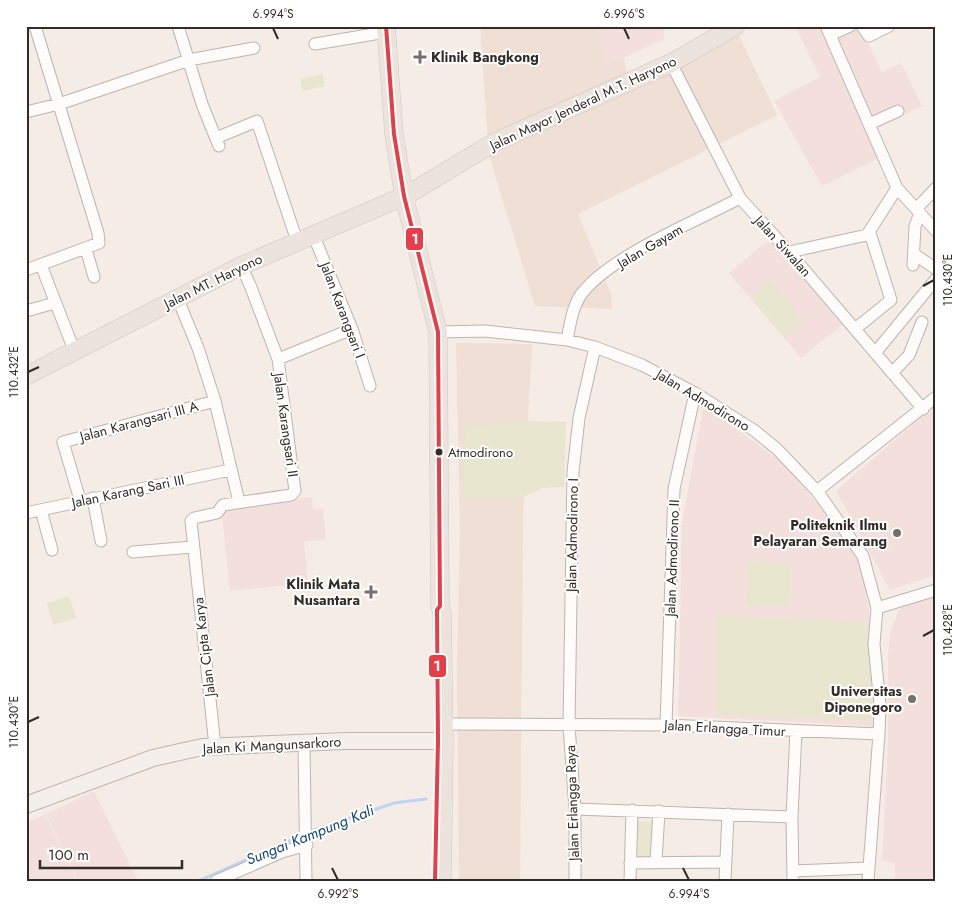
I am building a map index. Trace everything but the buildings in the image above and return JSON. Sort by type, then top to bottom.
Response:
[{"type":"main road","name":"Jalan Mayor Jenderal M.T. Haryono","points":[[404,196],[493,143],[671,63],[736,26]]},
{"type":"main road","points":[[386,29],[394,134],[404,196],[437,330],[440,606],[442,613],[442,881]]},
{"type":"main road","name":"Jalan MT. Haryono","points":[[26,376],[177,297],[241,266],[404,196]]},
{"type":"main road","points":[[435,881],[441,732]]},
{"type":"main road","name":"Jalan Ki Mangunsarkoro","points":[[26,805],[153,758],[215,746],[304,743],[441,732]]},
{"type":"street","points":[[26,270],[99,243],[98,233],[35,26]]},
{"type":"street","points":[[178,26],[189,60]]},
{"type":"street","points":[[850,26],[828,31],[897,188],[936,231]]},
{"type":"street","points":[[862,26],[869,36],[889,26]]},
{"type":"street","points":[[315,44],[386,29]]},
{"type":"street","points":[[26,112],[59,104],[189,60],[254,48]]},
{"type":"street","name":"Jalan Karangsari I","points":[[189,60],[217,142],[257,121],[305,237],[352,329],[370,386]]},
{"type":"street","name":"Jalan Siwalan","points":[[671,63],[740,198],[790,252],[923,410]]},
{"type":"street","points":[[869,124],[898,111]]},
{"type":"street","points":[[790,252],[870,233],[897,188]]},
{"type":"street","points":[[936,188],[918,210],[913,259],[936,269]]},
{"type":"street","name":"Jalan Gayam","points":[[568,340],[573,312],[579,298],[589,285],[633,252],[740,198]]},
{"type":"street","points":[[854,329],[891,299],[870,233]]},
{"type":"street","points":[[86,249],[94,277]]},
{"type":"street","points":[[41,265],[74,350]]},
{"type":"street","name":"Jalan Karangsari II","points":[[239,502],[291,495],[295,491],[278,359],[250,284],[241,266]]},
{"type":"street","points":[[875,353],[936,279]]},
{"type":"street","points":[[177,297],[198,348],[215,401],[239,502]]},
{"type":"street","points":[[26,311],[55,303]]},
{"type":"street","points":[[892,373],[908,355],[922,322]]},
{"type":"street","name":"Jalan Karangsari II","points":[[278,359],[352,329]]},
{"type":"street","name":"Jalan Admodirono","points":[[437,330],[485,331],[568,340],[595,347],[642,365],[696,393],[755,430],[777,449],[817,491],[862,556],[877,608]]},
{"type":"street","name":"Jalan Admodirono I","points":[[569,726],[573,472],[579,418],[595,347]]},
{"type":"street","name":"Jalan Admodirono II","points":[[666,725],[674,489],[696,393]]},
{"type":"street","points":[[817,491],[923,410],[936,397]]},
{"type":"street","name":"Jalan Karangsari III A","points":[[80,500],[63,445],[65,441],[215,401]]},
{"type":"street","name":"Jalan Karang Sari III","points":[[26,513],[80,500],[230,470]]},
{"type":"street","points":[[92,498],[101,541]]},
{"type":"street","name":"Jalan Cipta Karya","points":[[215,746],[192,547],[192,519],[217,513],[221,505],[239,502]]},
{"type":"street","points":[[41,510],[52,550]]},
{"type":"street","points":[[133,552],[192,547]]},
{"type":"street","points":[[868,881],[880,704],[874,644],[877,608],[936,590]]},
{"type":"street","name":"Jalan Erlangga Timur","points":[[441,732],[569,726],[666,725],[879,734]]},
{"type":"street","name":"Jalan Erlangga Raya","points":[[569,726],[575,809],[575,881]]},
{"type":"street","points":[[796,731],[792,817],[793,876],[868,868]]},
{"type":"street","points":[[304,743],[307,843],[306,881]]},
{"type":"street","points":[[575,809],[792,817]]},
{"type":"street","points":[[630,881],[632,810]]},
{"type":"street","points":[[656,862],[659,811]]},
{"type":"street","points":[[724,881],[728,814]]},
{"type":"street","points":[[216,881],[307,843]]},
{"type":"street","points":[[630,863],[724,862]]},
{"type":"shaded area","points":[[480,26],[619,26],[628,83],[739,36],[777,115],[578,214],[611,294],[612,309],[535,306],[489,155]]},
{"type":"shaded area","points":[[601,26],[664,26],[664,39],[602,68],[599,29]]},
{"type":"shaded area","points":[[795,26],[822,26],[829,40],[860,26],[882,72],[901,63],[922,106],[876,129],[887,154],[822,186],[774,101],[820,77]]},
{"type":"shaded area","points":[[322,74],[325,86],[303,91],[300,79]]},
{"type":"shaded area","points":[[770,239],[842,325],[801,358],[729,273]]},
{"type":"shaded area","points":[[770,281],[803,320],[783,336],[751,297]]},
{"type":"shaded area","points":[[456,343],[532,344],[523,513],[520,881],[459,881],[457,668],[460,531]]},
{"type":"shaded area","name":"Politeknik Ilmu Pelayaran Semarang","points":[[936,404],[936,575],[890,590],[836,491]]},
{"type":"shaded area","points":[[704,405],[783,463],[859,553],[869,612],[873,681],[872,726],[678,716],[682,522]]},
{"type":"shaded area","points":[[521,421],[566,422],[564,487],[543,488],[523,497],[463,499],[465,427]]},
{"type":"shaded area","points":[[312,497],[313,509],[323,508],[326,539],[304,542],[308,583],[230,591],[221,507]]},
{"type":"shaded area","points":[[748,562],[791,564],[789,607],[746,605]]},
{"type":"shaded area","name":"Universitas Diponegoro","points":[[936,595],[936,881],[895,881],[895,863],[882,860],[888,743],[888,654],[890,633],[899,609]]},
{"type":"shaded area","points":[[69,596],[76,618],[53,625],[47,603]]},
{"type":"shaded area","points":[[716,615],[868,622],[872,721],[715,714]]},
{"type":"shaded area","points":[[94,791],[138,881],[78,881],[46,814]]},
{"type":"shaded area","points":[[45,814],[77,881],[26,881],[26,823]]},
{"type":"shaded area","points":[[634,821],[654,821],[655,860],[636,860]]},
{"type":"waterway","name":"Sungai Kampung Kali","points":[[309,832],[394,803],[426,799]]},
{"type":"waterway","name":"Sungai Kampung Kali","points":[[198,881],[303,835]]},
{"type":"transit line","name":"1","points":[[386,26],[394,134],[404,196],[438,332],[440,606],[437,610],[438,741],[435,881]]},
{"type":"place","name":"Klinik Bangkong","points":[[420,57]]},
{"type":"place","name":"Atmodirono","points":[[439,452]]},
{"type":"place","name":"Politeknik Ilmu Pelayaran Semarang","points":[[897,533]]},
{"type":"place","name":"Klinik Mata Nusantara","points":[[371,592]]},
{"type":"place","name":"Universitas Diponegoro","points":[[912,699]]}]
